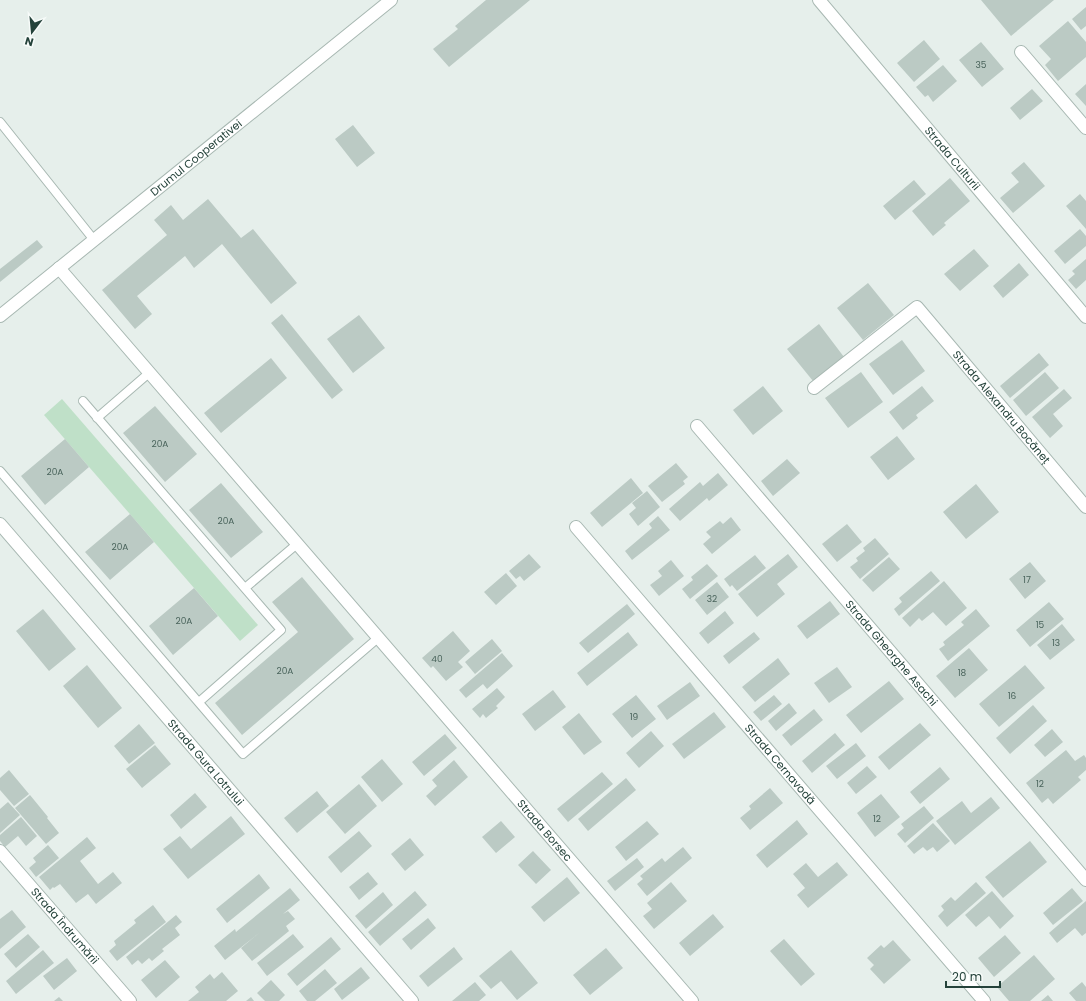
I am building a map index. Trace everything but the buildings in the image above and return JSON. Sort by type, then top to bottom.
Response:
[{"type":"street","name":"Drumul Cooperativei","points":[[0,316],[391,0]]},
{"type":"street","name":"Strada Culturii","points":[[819,0],[1086,317]]},
{"type":"street","points":[[1021,52],[1086,128]]},
{"type":"street","name":"Strada Borsec","points":[[59,268],[692,1001]]},
{"type":"street","name":"Strada Alexandru Bocăneț","points":[[814,388],[917,307],[1086,507]]},
{"type":"street","name":"Strada Gheorghe Asachi","points":[[697,426],[1086,880]]},
{"type":"street","name":"Strada Gura Lotrului","points":[[0,524],[412,1001]]},
{"type":"street","name":"Strada Cernavodă","points":[[576,527],[984,1001]]},
{"type":"street","name":"Strada Îndrumării","points":[[0,851],[130,1001]]},
{"type":"lane","points":[[0,122],[94,240]]},
{"type":"lane","points":[[97,418],[149,373]]},
{"type":"lane","points":[[83,401],[281,630],[199,702]]},
{"type":"lane","points":[[0,471],[243,754],[378,638]]},
{"type":"lane","points":[[245,588],[296,544]]},
{"type":"green space","points":[[62,399],[258,625],[240,641],[44,415]]}]
